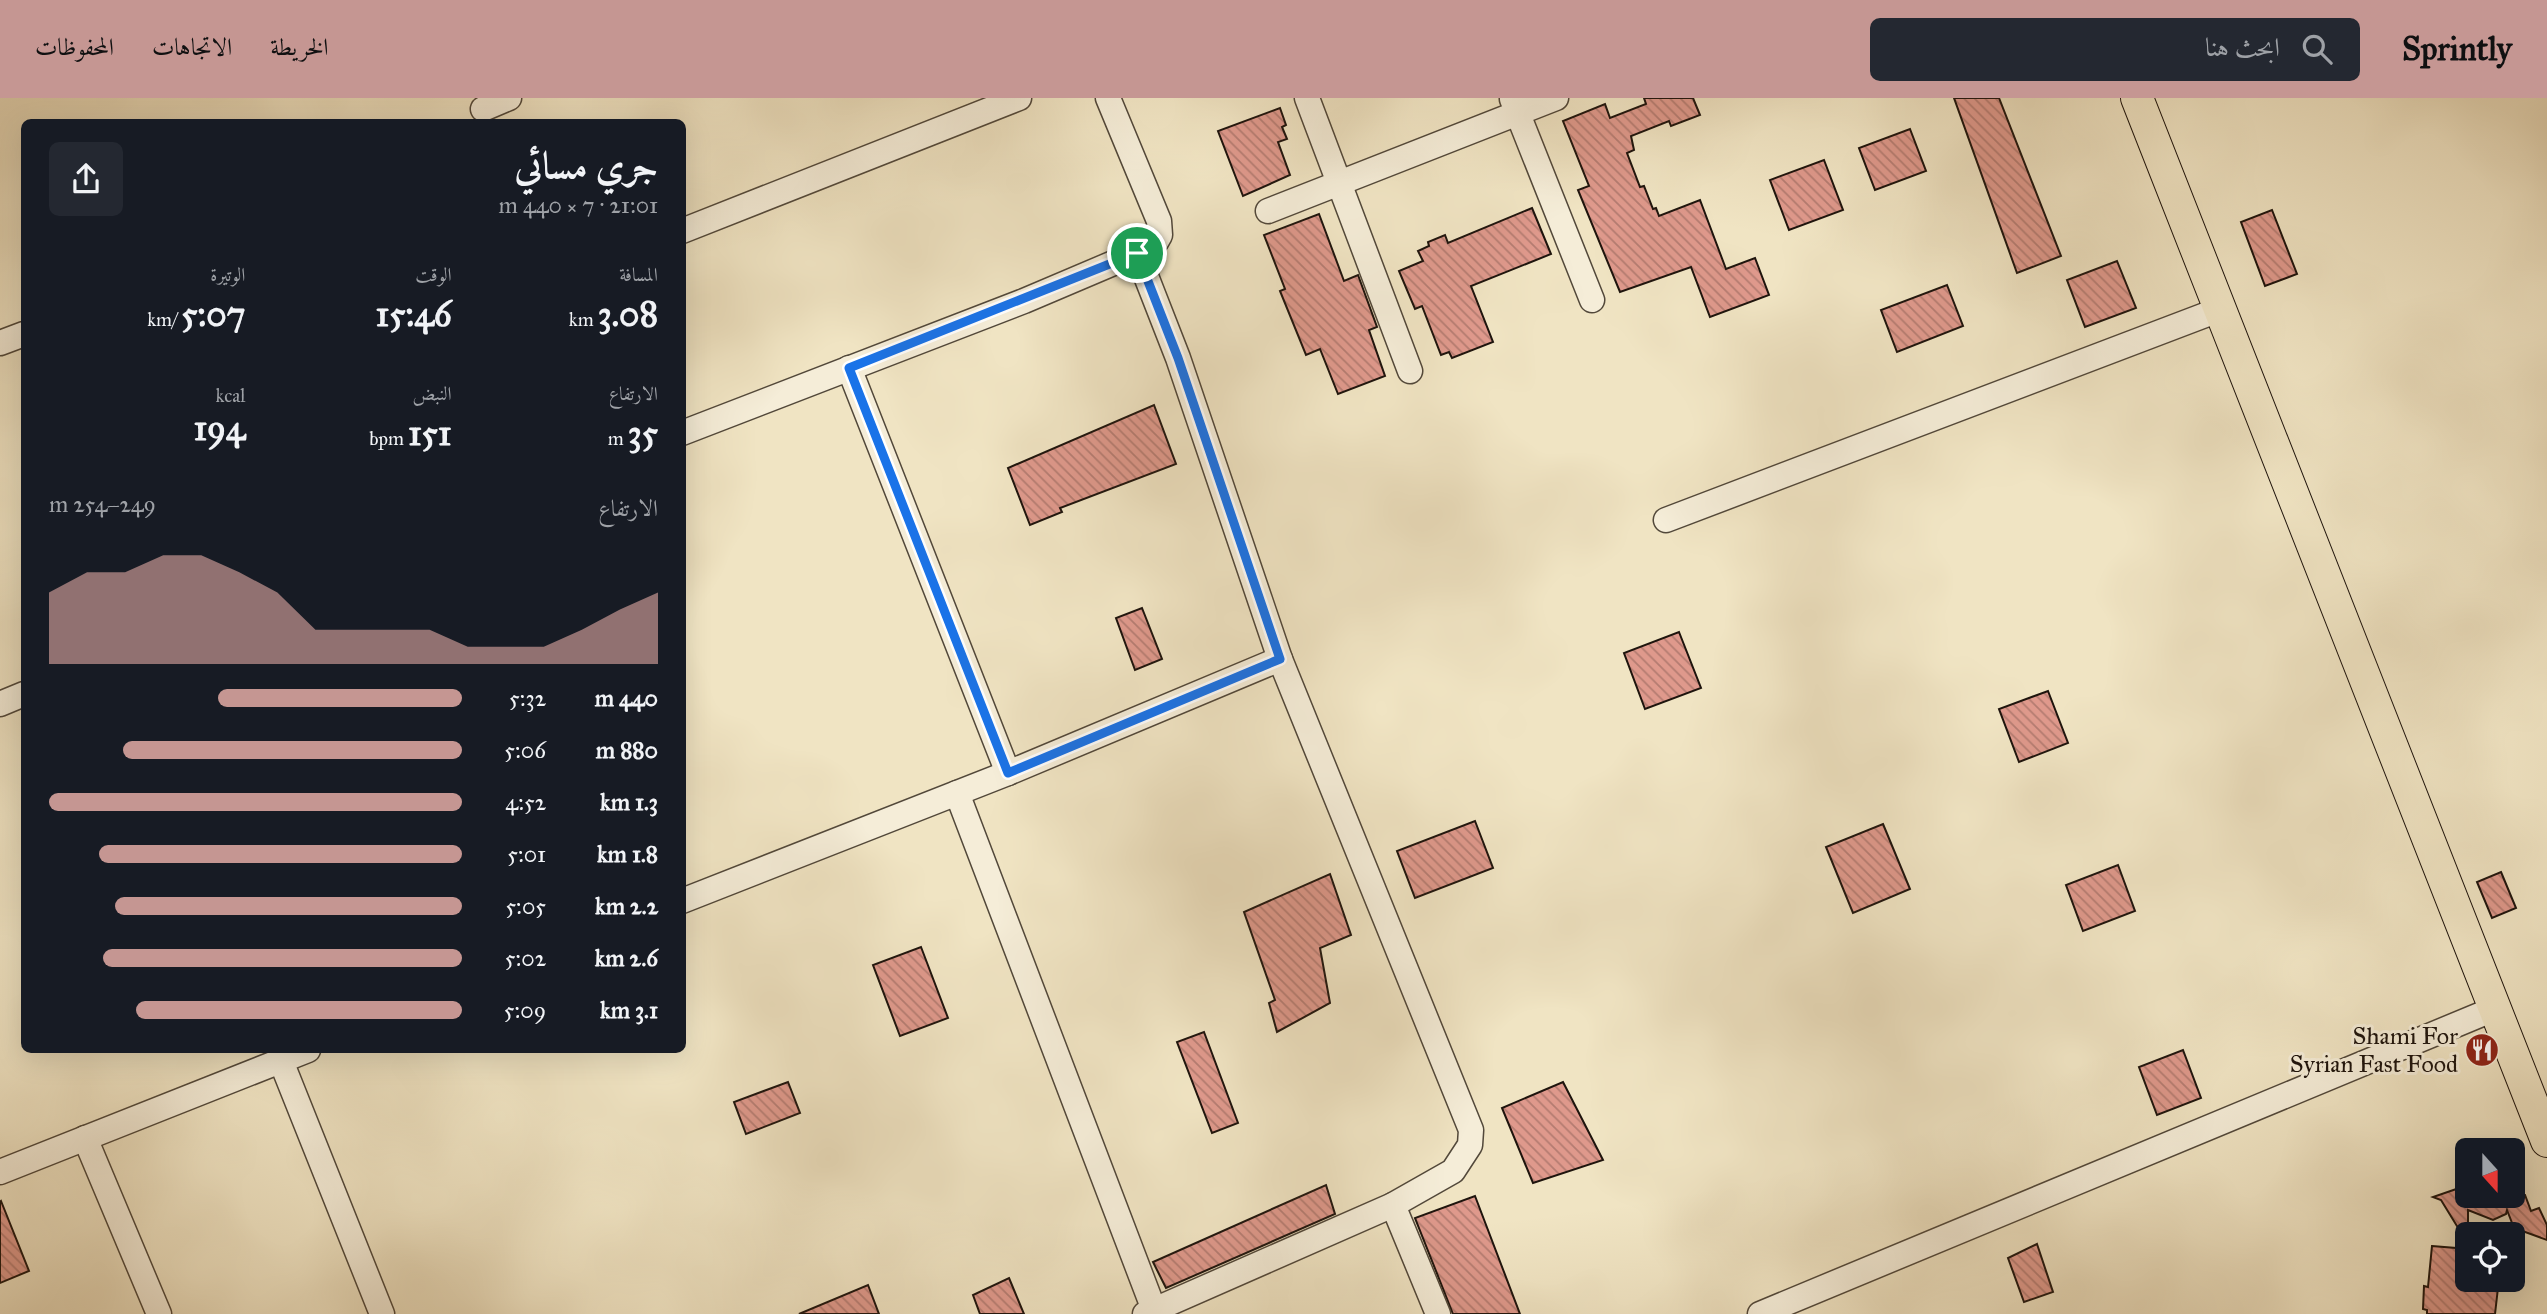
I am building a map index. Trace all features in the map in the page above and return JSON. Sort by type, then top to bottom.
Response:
[{"type":"main road","points":[[2137,98],[2547,1141]]},
{"type":"street","points":[[483,110],[509,98]]},
{"type":"street","points":[[686,229],[1019,98]]},
{"type":"street","points":[[686,431],[1137,253],[1156,242],[1161,229],[1108,98]]},
{"type":"street","points":[[1307,98],[1410,371]]},
{"type":"street","points":[[1268,211],[1340,183],[1514,106],[1556,98]]},
{"type":"street","points":[[1514,106],[1591,300]]},
{"type":"street","points":[[957,793],[1150,1312],[1393,1205],[1453,1171],[1470,1145],[1471,1130],[1280,659],[1178,358],[1137,253]]},
{"type":"street","points":[[1666,520],[2221,309]]},
{"type":"street","points":[[0,343],[21,335]]},
{"type":"street","points":[[849,368],[1008,773]]},
{"type":"street","points":[[686,899],[1008,773],[1280,659]]},
{"type":"street","points":[[0,704],[21,695]]},
{"type":"street","points":[[1760,1314],[2494,1010]]},
{"type":"street","points":[[0,1172],[300,1053]]},
{"type":"street","points":[[281,1060],[382,1314]]},
{"type":"street","points":[[85,1138],[159,1314]]},
{"type":"street","points":[[1393,1205],[1438,1314]]},
{"type":"building","points":[[1644,98],[1693,98],[1700,115],[1671,126],[1669,121],[1631,136],[1634,150],[1627,153],[1640,187],[1644,186],[1653,209],[1656,208],[1659,216],[1700,200],[1726,269],[1755,258],[1769,295],[1710,317],[1691,267],[1620,292],[1578,190],[1589,186],[1563,121],[1605,104],[1610,118],[1646,104]]},
{"type":"building","points":[[1954,98],[1999,98],[2061,256],[2017,273]]},
{"type":"building","points":[[1280,108],[1286,125],[1282,127],[1287,139],[1278,142],[1290,175],[1243,196],[1218,131]]},
{"type":"building","points":[[1910,129],[1926,171],[1875,190],[1859,148]]},
{"type":"building","points":[[1824,160],[1843,210],[1789,230],[1770,180]]},
{"type":"building","points":[[1532,208],[1551,254],[1471,286],[1493,342],[1452,358],[1449,352],[1441,355],[1422,306],[1415,309],[1399,271],[1423,261],[1418,251],[1429,246],[1428,242],[1445,235],[1448,243]]},
{"type":"building","points":[[2272,210],[2297,274],[2265,286],[2241,222]]},
{"type":"building","points":[[1319,214],[1344,281],[1358,275],[1377,327],[1369,330],[1385,376],[1338,394],[1320,349],[1306,355],[1280,291],[1285,289],[1264,235]]},
{"type":"building","points":[[2117,261],[2136,308],[2085,327],[2067,280]]},
{"type":"building","points":[[1947,285],[1963,326],[1897,352],[1881,310]]},
{"type":"building","points":[[1154,405],[1176,464],[1060,508],[1062,512],[1030,525],[1008,468]]},
{"type":"building","points":[[1142,608],[1162,659],[1135,670],[1116,618]]},
{"type":"building","points":[[1679,632],[1701,688],[1645,709],[1624,653]]},
{"type":"building","points":[[2048,691],[2068,743],[2019,762],[1999,709]]},
{"type":"building","points":[[1475,821],[1493,868],[1415,898],[1397,851]]},
{"type":"building","points":[[1883,824],[1910,889],[1853,913],[1826,847]]},
{"type":"building","points":[[2118,865],[2135,911],[2083,931],[2066,885]]},
{"type":"building","points":[[2501,872],[2516,908],[2492,918],[2477,882]]},
{"type":"building","points":[[1330,874],[1351,935],[1320,948],[1330,1003],[1277,1032],[1269,1003],[1275,1000],[1244,912]]},
{"type":"building","points":[[921,947],[948,1018],[900,1036],[873,965]]},
{"type":"building","points":[[1204,1032],[1238,1123],[1212,1133],[1177,1042]]},
{"type":"building","points":[[2183,1050],[2201,1098],[2157,1115],[2139,1067]]},
{"type":"building","points":[[788,1082],[800,1113],[746,1134],[734,1102]]},
{"type":"building","points":[[1563,1082],[1603,1160],[1533,1183],[1502,1108]]},
{"type":"building","points":[[1326,1185],[1335,1214],[1166,1288],[1153,1262]]},
{"type":"building","points":[[2455,1189],[2455,1208],[2525,1208],[2525,1195],[2531,1211],[2539,1208],[2547,1225],[2547,1240],[2525,1232],[2525,1222],[2512,1222],[2507,1210],[2506,1214],[2493,1220],[2468,1210],[2468,1222],[2455,1223],[2441,1200],[2433,1197]]},
{"type":"building","points":[[1475,1196],[1520,1314],[1453,1314],[1415,1218]]},
{"type":"building","points":[[0,1202],[29,1271],[0,1283]]},
{"type":"building","points":[[2037,1244],[2053,1292],[2024,1302],[2008,1258]]},
{"type":"building","points":[[2432,1246],[2455,1248],[2455,1292],[2498,1292],[2495,1314],[2427,1314],[2427,1310],[2423,1309],[2424,1286],[2428,1287]]},
{"type":"building","points":[[1009,1278],[1024,1314],[980,1314],[973,1295]]},
{"type":"building","points":[[868,1285],[879,1314],[799,1314]]},
{"type":"place","name":"Shami For Syrian Fast Food","points":[[2482,1050]]},
{"type":"route","points":[[1137,253],[1178,358],[1280,659],[1008,773],[849,368],[1024,301],[1137,253]]}]
